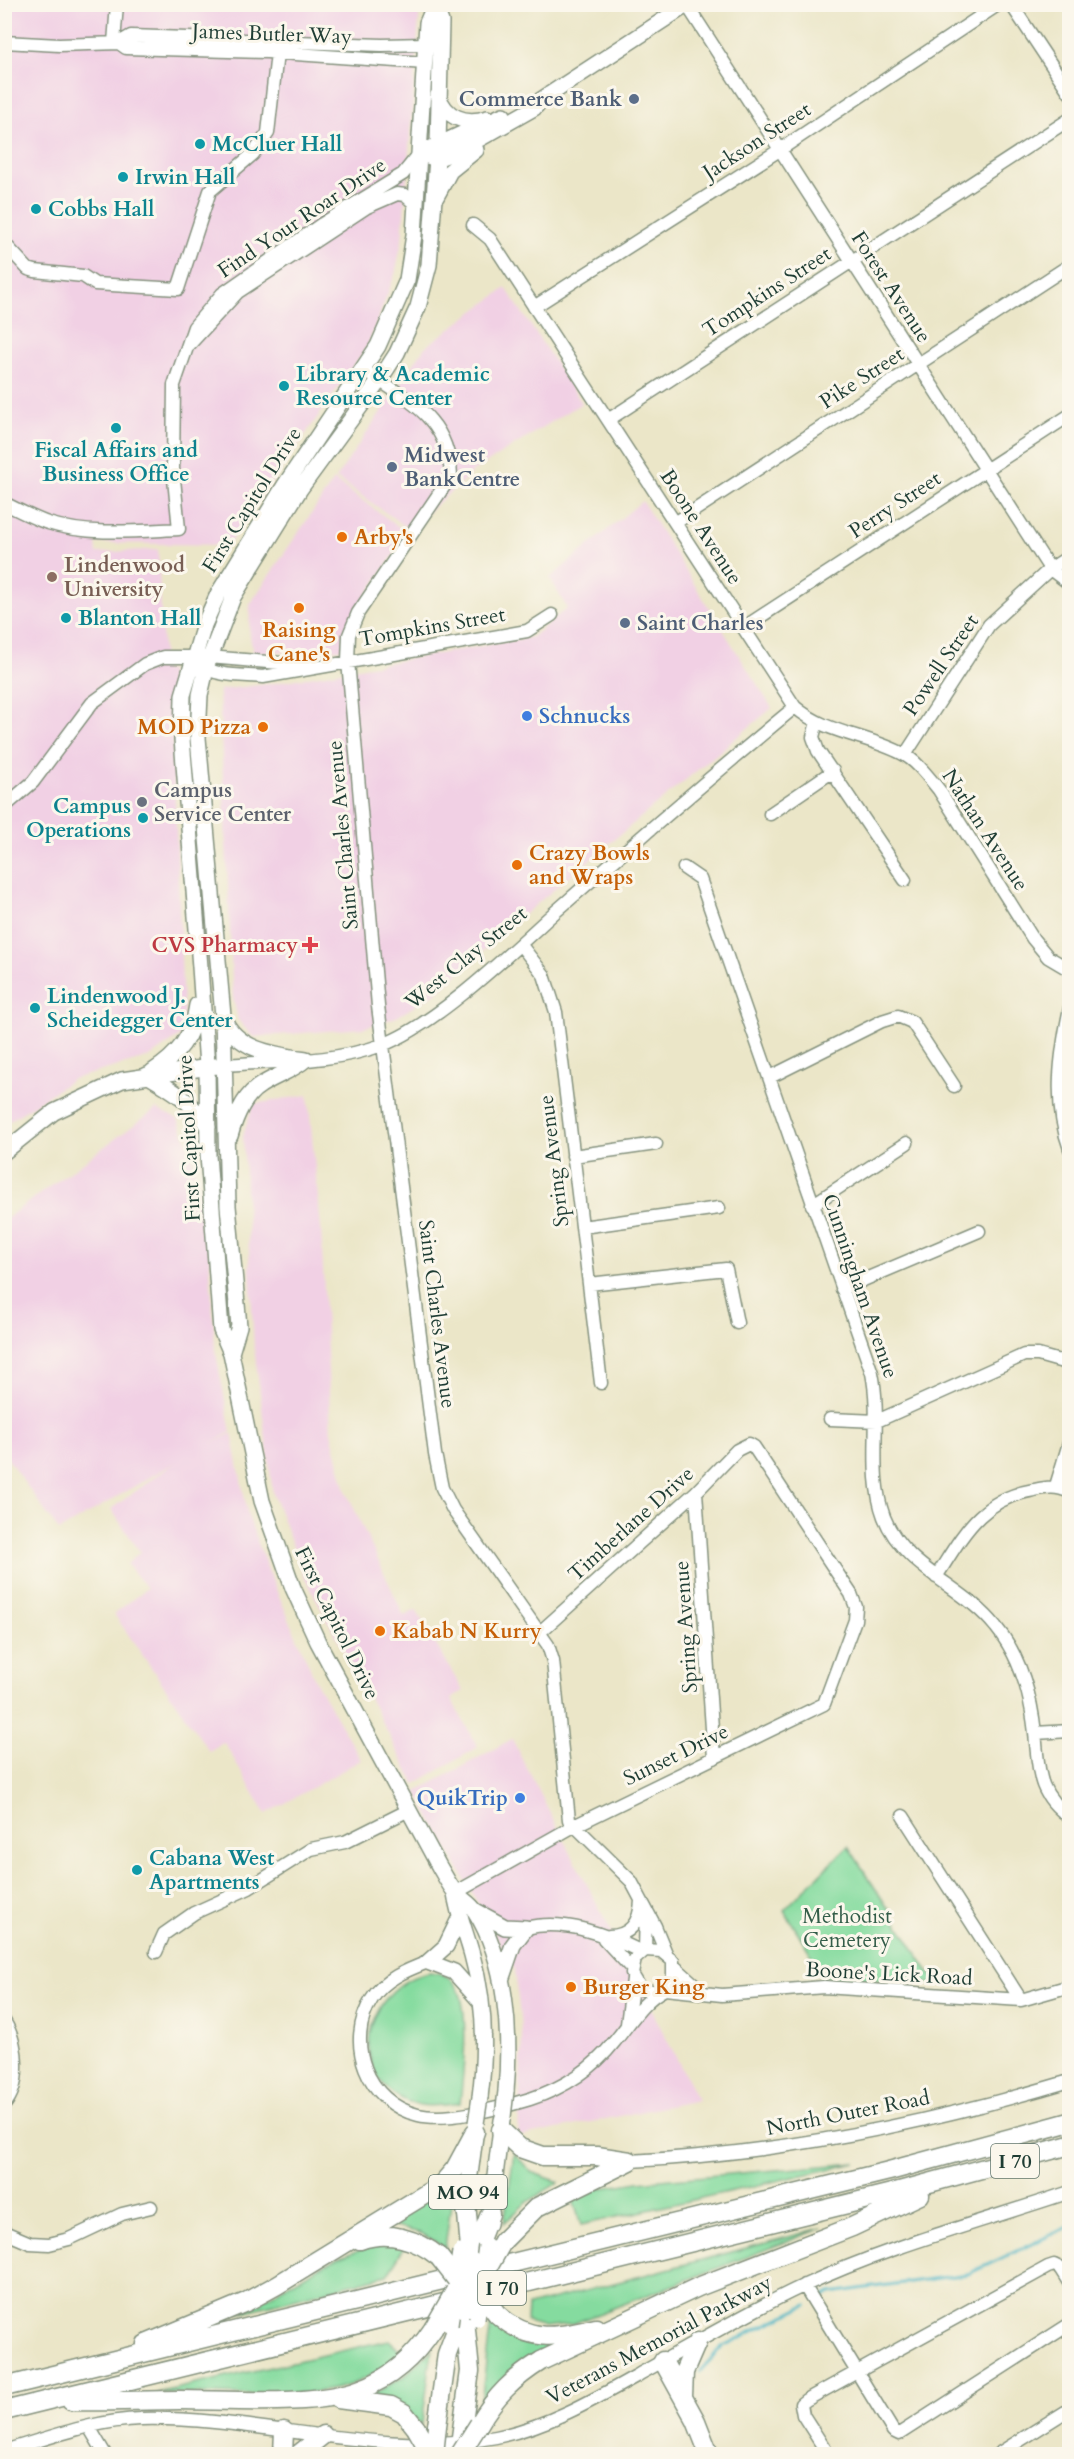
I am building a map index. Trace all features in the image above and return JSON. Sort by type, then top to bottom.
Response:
[{"type":"highway","name":"I 70","points":[[4,2387],[888,2171],[1066,2122]]},
{"type":"highway","points":[[502,2124],[520,2148],[543,2156],[597,2156],[630,2161]]},
{"type":"highway","points":[[108,2362],[246,2302],[342,2247],[444,2182],[458,2164],[476,2128]]},
{"type":"highway","name":"I 70","points":[[4,2411],[960,2176],[1070,2145]]},
{"type":"highway","points":[[478,2249],[537,2207],[630,2161]]},
{"type":"highway","points":[[471,2424],[520,2374],[618,2323],[698,2287],[852,2227],[960,2176]]},
{"type":"highway","points":[[466,2202],[478,2249],[480,2285],[497,2314],[510,2326],[551,2337],[618,2323]]},
{"type":"highway","points":[[458,2321],[457,2285],[478,2249],[490,2214]]},
{"type":"highway","points":[[342,2247],[368,2237],[384,2235],[415,2241],[439,2257],[457,2285],[458,2321],[470,2371],[471,2424],[460,2454]]},
{"type":"highway","points":[[432,2454],[447,2354],[458,2321],[480,2285],[478,2249]]},
{"type":"highway","points":[[328,2398],[360,2390],[392,2373],[418,2350],[458,2321]]},
{"type":"highway","points":[[683,2398],[684,2372],[697,2342]]},
{"type":"highway","points":[[663,2361],[706,2441],[710,2454]]},
{"type":"highway","points":[[45,2401],[328,2398],[391,2406],[404,2413],[416,2427],[432,2454]]},
{"type":"highway","points":[[283,2454],[284,2431]]},
{"type":"highway","points":[[299,2454],[323,2435]]},
{"type":"main road","name":"First Capitol Drive","points":[[436,5],[427,23],[416,205],[407,280],[378,346],[242,552],[218,594],[192,659],[183,695],[182,740],[207,1066],[208,1127],[221,1330],[231,1353],[254,1468],[283,1562],[318,1642],[409,1810],[455,1893],[474,1910],[501,1980],[508,2029],[506,2091],[490,2214]]},
{"type":"main road","name":"First Capitol Drive","points":[[231,1353],[239,1326],[228,1206],[223,1016],[198,738],[200,695],[208,663],[233,597],[300,489],[379,381],[397,352],[426,284],[437,152],[437,92],[441,22],[436,5]]},
{"type":"main road","points":[[420,153],[458,152],[538,104],[687,5]]},
{"type":"main road","points":[[437,92],[440,103],[452,116],[472,123],[538,104]]},
{"type":"main road","points":[[433,202],[450,171],[460,162],[522,122],[538,104]]},
{"type":"main road","points":[[437,152],[516,109]]},
{"type":"main road","points":[[200,967],[195,1022],[185,1043],[173,1058],[147,1075],[188,1101],[200,1113],[208,1127]]},
{"type":"main road","points":[[223,1016],[226,1025],[245,1043],[265,1053],[306,1059]]},
{"type":"main road","points":[[226,1149],[240,1110],[248,1097],[260,1085],[290,1072],[306,1059]]},
{"type":"main road","name":"West Clay Street","points":[[4,1152],[54,1112],[122,1080],[225,1065]]},
{"type":"main road","name":"First Capitol Drive","points":[[455,1893],[459,1919],[472,1955],[481,2002],[484,2038],[480,2097],[466,2202]]},
{"type":"main road","points":[[474,1910],[505,1927],[526,1928]]},
{"type":"main road","points":[[459,1919],[446,1946],[428,1962],[454,1972],[481,2002]]},
{"type":"main road","points":[[501,1980],[513,1945],[526,1928]]},
{"type":"street","points":[[116,43],[117,4]]},
{"type":"street","name":"Jackson Street","points":[[534,307],[778,151],[999,4]]},
{"type":"street","points":[[1011,4],[1070,93]]},
{"type":"street","name":"Forest Avenue","points":[[687,5],[778,151],[1050,569],[1070,584]]},
{"type":"street","name":"James Butler Way","points":[[4,42],[59,45],[116,43],[131,36],[382,45],[426,44]]},
{"type":"street","name":"James Butler Way","points":[[116,43],[126,48],[277,53],[425,63]]},
{"type":"street","points":[[8,247],[28,269],[36,271],[83,276],[95,284],[178,289],[210,191],[253,154],[268,134],[277,53]]},
{"type":"street","name":"Tompkins Street","points":[[608,420],[1070,119]]},
{"type":"street","name":"Find Your Roar Drive","points":[[4,503],[47,523],[70,528],[99,531],[179,529],[173,469],[174,385],[194,327],[222,294],[322,224],[403,174],[420,153]]},
{"type":"street","name":"Find Your Roar Drive","points":[[188,345],[238,292],[357,213],[398,194],[405,195],[416,205]]},
{"type":"street","name":"Boone Avenue","points":[[473,225],[490,239],[795,707],[817,722]]},
{"type":"street","name":"Pike Street","points":[[675,523],[1070,265]]},
{"type":"street","points":[[348,661],[348,635],[358,613],[451,476],[450,454],[440,430],[424,412],[363,369]]},
{"type":"street","name":"Perry Street","points":[[743,628],[1070,415]]},
{"type":"street","name":"Powell Street","points":[[905,754],[988,625],[1050,569],[1070,556]]},
{"type":"street","name":"Tompkins Street","points":[[208,663],[314,666],[527,631],[552,615]]},
{"type":"street","points":[[4,807],[33,782],[92,703],[122,679],[153,660],[164,657],[192,659],[208,663]]},
{"type":"street","name":"Saint Charles Avenue","points":[[348,661],[366,893],[382,1045],[426,1384],[442,1488],[453,1510],[548,1645],[553,1661],[566,1813],[574,1826],[631,1881],[666,1953]]},
{"type":"street","name":"West Clay Street","points":[[225,1065],[341,1056],[382,1045],[437,1012],[520,944],[669,812],[795,707]]},
{"type":"street","points":[[817,722],[814,731],[815,744],[905,880]]},
{"type":"street","name":"Nathan Avenue","points":[[817,722],[905,754],[939,790],[1033,939],[1048,957],[1070,970]]},
{"type":"street","points":[[770,814],[833,771]]},
{"type":"street","name":"Cunningham Avenue","points":[[684,868],[700,879],[872,1373],[877,1421],[875,1474],[885,1519],[898,1543],[936,1577],[977,1608],[996,1627],[1010,1649],[1022,1674],[1035,1733],[1036,1761],[1042,1784],[1050,1799],[1070,1816]]},
{"type":"street","name":"Spring Avenue","points":[[520,944],[544,975],[552,994],[601,1383]]},
{"type":"street","points":[[1069,1147],[1059,1106],[1059,1086],[1070,1008]]},
{"type":"street","points":[[770,1077],[882,1021],[898,1016],[912,1022],[954,1086]]},
{"type":"street","points":[[812,1205],[907,1143]]},
{"type":"street","points":[[573,1156],[656,1144]]},
{"type":"street","points":[[582,1227],[718,1208]]},
{"type":"street","points":[[842,1289],[979,1231]]},
{"type":"street","points":[[589,1284],[726,1269],[737,1323]]},
{"type":"street","points":[[830,1419],[877,1421],[1024,1355],[1038,1355],[1070,1364]]},
{"type":"street","points":[[1056,1486],[1070,1440]]},
{"type":"street","name":"Timberlane Drive","points":[[539,1633],[696,1492],[737,1450],[749,1444],[754,1447],[851,1594],[856,1607]]},
{"type":"street","points":[[936,1577],[966,1529],[980,1514],[1014,1493],[1056,1486],[1070,1492]]},
{"type":"street","name":"Spring Avenue","points":[[696,1492],[714,1758]]},
{"type":"street","name":"Sunset Drive","points":[[455,1893],[574,1826],[824,1704],[855,1620],[856,1607]]},
{"type":"street","points":[[1035,1733],[1070,1731]]},
{"type":"street","points":[[156,1952],[164,1934],[194,1913],[249,1888],[311,1849],[351,1840],[409,1810]]},
{"type":"street","points":[[903,1816],[1021,2000]]},
{"type":"street","points":[[601,1936],[621,1935],[633,1927],[644,1905]]},
{"type":"street","points":[[626,2025],[632,1974],[643,1951],[644,1905]]},
{"type":"street","points":[[526,1928],[561,1925],[643,1951],[656,1949],[666,1953],[674,1966],[704,1993]]},
{"type":"street","points":[[601,1936],[632,1974],[641,1989],[661,1991]]},
{"type":"street","points":[[428,1962],[399,1974],[373,1997],[365,2010],[359,2041],[361,2058],[372,2084],[394,2105],[416,2114],[441,2117],[547,2093],[579,2076],[595,2063],[626,2025],[673,1978],[674,1966]]},
{"type":"street","name":"Boone's Lick Road","points":[[661,1991],[722,1995],[824,1987],[1021,2000],[1070,1986]]},
{"type":"street","points":[[4,2021],[13,2043],[16,2069],[12,2096],[4,2105]]},
{"type":"street","name":"North Outer Road","points":[[630,2161],[698,2158],[809,2143],[901,2126],[1070,2081]]},
{"type":"street","name":"Veterans Memorial Parkway","points":[[4,2451],[122,2420],[156,2419],[403,2443],[473,2440],[506,2435],[564,2415],[804,2285],[879,2255],[1070,2192]]},
{"type":"street","points":[[4,2232],[30,2242],[49,2244],[69,2239],[122,2214],[151,2207]]},
{"type":"street","points":[[828,2454],[803,2415],[801,2404],[855,2371],[1048,2267],[1054,2265],[1060,2268],[1070,2284]]},
{"type":"street","points":[[804,2285],[893,2431],[899,2434],[908,2431],[1070,2324]]},
{"type":"street","points":[[998,2454],[1070,2409]]},
{"type":"street","points":[[89,2427],[105,2454]]},
{"type":"shaded area","name":"Lindenwood University","points":[[5,5],[420,5],[402,241],[395,274],[368,345],[228,545],[96,543],[97,553],[158,549],[164,670],[170,671],[184,1033],[150,1057],[73,1079],[5,1124]]},
{"type":"shaded area","points":[[506,288],[582,403],[475,470],[409,529],[336,478],[425,347]]},
{"type":"shaded area","points":[[334,480],[408,533],[345,628],[342,649],[253,653],[249,631],[250,604]]},
{"type":"shaded area","points":[[642,501],[772,708],[527,912],[436,993],[397,1017],[364,1028],[253,1037],[238,1020],[233,998],[219,690],[275,683],[532,637],[567,608],[550,578]]},
{"type":"shaded area","points":[[308,1095],[321,1228],[331,1432],[346,1491],[404,1616],[416,1610],[463,1691],[451,1699],[478,1747],[415,1784],[304,1576],[273,1494],[254,1347],[243,1136],[253,1104]]},
{"type":"shaded area","points":[[156,1109],[178,1119],[191,1151],[208,1236],[215,1348],[231,1432],[210,1444],[232,1433],[248,1516],[270,1575],[317,1684],[361,1760],[266,1814],[224,1742],[209,1751],[114,1614],[147,1588],[127,1564],[140,1552],[111,1509],[176,1462],[59,1531],[5,1455],[4,1220]]},
{"type":"shaded area","points":[[512,1739],[698,2100],[518,2137],[522,2036],[515,1970],[416,1792]]},
{"type":"green space","name":"Methodist Cemetery","points":[[848,1846],[936,1983],[825,1977],[784,1910]]},
{"type":"green space","points":[[430,1972],[442,1974],[452,1980],[461,1997],[464,2044],[460,2103],[424,2106],[395,2095],[379,2079],[371,2059],[370,2038],[375,2016],[388,1997],[406,1981]]},
{"type":"green space","points":[[514,2153],[531,2172],[559,2182],[526,2203],[504,2223]]},
{"type":"green space","points":[[856,2163],[581,2225],[572,2196],[590,2190],[638,2182]]},
{"type":"green space","points":[[454,2182],[445,2248],[421,2233],[387,2225]]},
{"type":"green space","points":[[822,2228],[572,2324],[544,2327],[527,2322],[528,2306]]},
{"type":"green space","points":[[386,2243],[405,2246],[387,2275],[239,2313],[310,2272],[347,2254]]},
{"type":"green space","points":[[491,2322],[518,2339],[554,2345],[514,2368],[481,2403]]},
{"type":"green space","points":[[389,2340],[403,2353],[387,2366],[369,2376],[338,2388],[314,2392],[259,2395],[157,2393]]},
{"type":"green space","points":[[432,2350],[422,2424],[372,2395],[403,2377]]},
{"type":"waterway","points":[[821,2298],[830,2293],[968,2274],[1070,2226]]},
{"type":"waterway","points":[[700,2371],[723,2346],[807,2305]]},
{"type":"place","name":"Commerce Bank","points":[[634,99]]},
{"type":"place","name":"McCluer Hall","points":[[200,144]]},
{"type":"place","name":"Irwin Hall","points":[[123,177]]},
{"type":"place","name":"Cobbs Hall","points":[[36,209]]},
{"type":"place","name":"Library & Academic Resource Center","points":[[284,386]]},
{"type":"place","name":"Fiscal Affairs and Business Office","points":[[116,428]]},
{"type":"place","name":"Midwest BankCentre","points":[[392,467]]},
{"type":"place","name":"Arby's","points":[[342,537]]},
{"type":"place","name":"Lindenwood University","points":[[52,577]]},
{"type":"place","name":"Raising Cane's","points":[[299,608]]},
{"type":"place","name":"Blanton Hall","points":[[66,618]]},
{"type":"place","name":"Saint Charles","points":[[625,623]]},
{"type":"place","name":"Schnucks","points":[[527,716]]},
{"type":"place","name":"MOD Pizza","points":[[263,727]]},
{"type":"place","name":"Campus Service Center","points":[[142,802]]},
{"type":"place","name":"Campus Operations","points":[[143,818]]},
{"type":"place","name":"Crazy Bowls and Wraps","points":[[517,865]]},
{"type":"place","name":"CVS Pharmacy","points":[[310,945]]},
{"type":"place","name":"Lindenwood J. Scheidegger Center","points":[[35,1008]]},
{"type":"place","name":"Kabab N Kurry","points":[[380,1631]]},
{"type":"place","name":"QuikTrip","points":[[520,1798]]},
{"type":"place","name":"Cabana West Apartments","points":[[137,1870]]},
{"type":"place","name":"Burger King","points":[[571,1987]]}]
